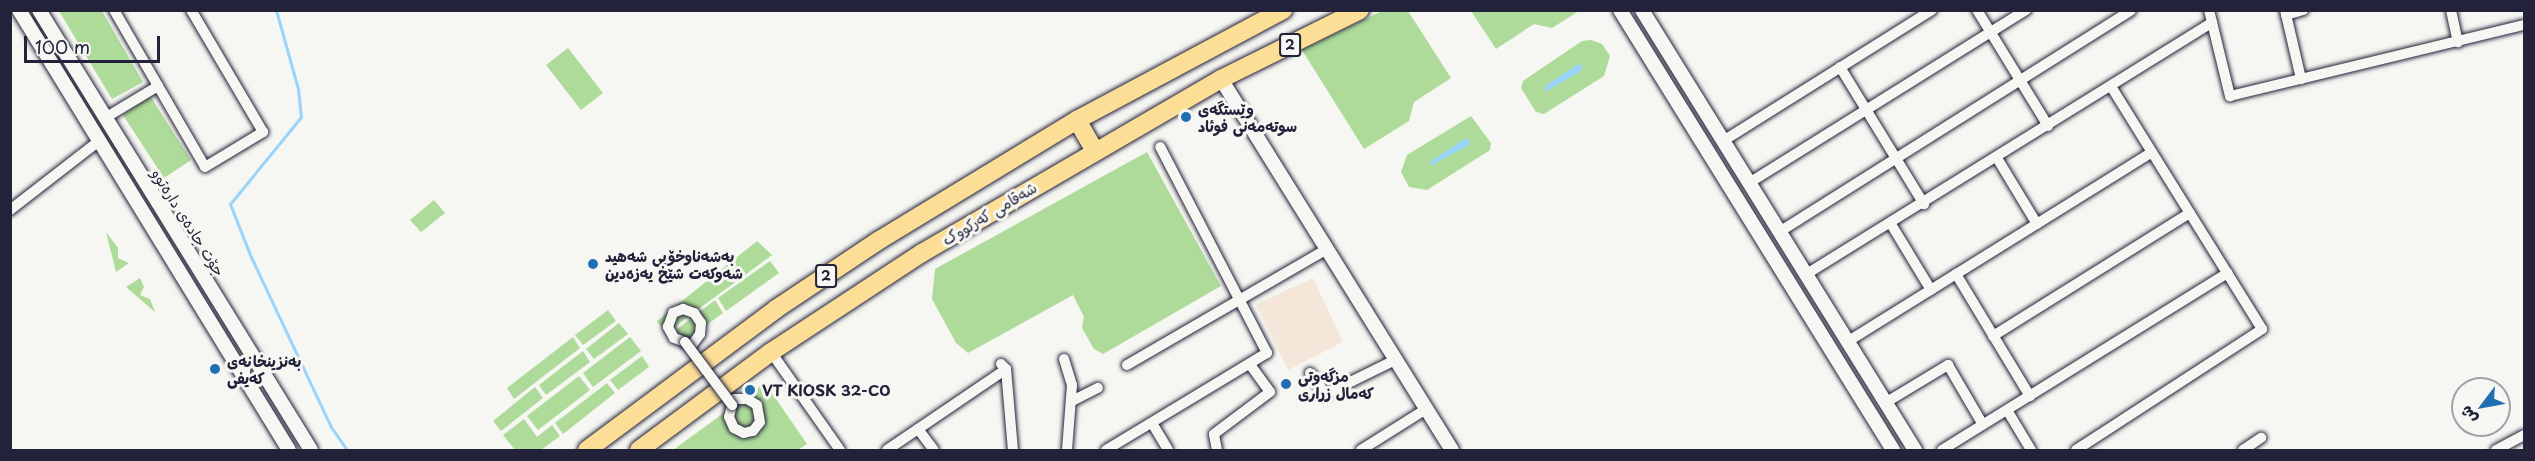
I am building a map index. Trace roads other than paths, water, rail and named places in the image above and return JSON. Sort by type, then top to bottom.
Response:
[{"type":"highway","name":"2","points":[[587,450],[776,309],[1077,120],[1283,10]]},
{"type":"highway","name":"شەقامی کەرکووک","points":[[639,450],[771,352],[855,294],[1095,150],[1221,79],[1360,10]]},
{"type":"highway","points":[[1077,120],[1095,150]]},
{"type":"street","points":[[19,10],[289,450]]},
{"type":"street","points":[[114,10],[205,167],[263,132],[191,10]]},
{"type":"street","points":[[1620,10],[1893,450]]},
{"type":"street","points":[[1642,10],[1915,450]]},
{"type":"street","points":[[1723,141],[1932,10]]},
{"type":"street","points":[[1977,10],[2048,126]]},
{"type":"street","points":[[1749,183],[2026,10]]},
{"type":"street","points":[[1779,232],[2131,10]]},
{"type":"street","points":[[2209,10],[2230,96],[2524,25]]},
{"type":"street","points":[[2301,79],[2285,13],[2303,10]]},
{"type":"street","points":[[2451,10],[2458,42]]},
{"type":"street","points":[[28,26],[41,13]]},
{"type":"street","name":"جۆت جادەی دارەتوو","points":[[41,13],[311,450]]},
{"type":"street","points":[[1805,275],[1924,204],[2212,23]]},
{"type":"street","points":[[1840,67],[1924,204]]},
{"type":"street","points":[[1221,79],[1452,450]]},
{"type":"street","points":[[105,118],[158,86]]},
{"type":"street","points":[[2076,450],[2262,329],[2111,86]]},
{"type":"street","points":[[12,206],[99,141]]},
{"type":"street","points":[[1106,450],[1267,353],[1241,297],[1161,147]]},
{"type":"street","points":[[1847,342],[2152,152]]},
{"type":"street","points":[[1997,158],[2037,224]]},
{"type":"street","points":[[1751,221],[1766,211]]},
{"type":"street","points":[[1993,336],[2190,213]]},
{"type":"street","points":[[1891,224],[1931,290]]},
{"type":"street","points":[[1127,364],[1327,249]]},
{"type":"street","points":[[1942,450],[2228,273]]},
{"type":"street","points":[[1956,274],[2030,396]]},
{"type":"street","points":[[692,345],[700,334],[700,322],[694,313],[683,309],[673,313],[668,327],[674,338],[685,342],[732,405],[729,417],[739,432],[753,431],[760,422],[760,410],[753,401],[734,399]]},
{"type":"street","points":[[771,352],[835,449]]},
{"type":"street","points":[[1064,359],[1072,385],[1067,450]]},
{"type":"street","points":[[1310,373],[1326,394],[1395,360]]},
{"type":"street","points":[[1213,449],[1214,434],[1270,392],[1250,364]]},
{"type":"street","points":[[1885,403],[1948,365],[1983,425]]},
{"type":"street","points":[[887,450],[1003,366],[1013,450]]},
{"type":"street","points":[[1072,401],[1098,388]]},
{"type":"street","points":[[1361,450],[1426,409]]},
{"type":"street","points":[[2007,410],[2031,450]]},
{"type":"street","points":[[1879,427],[1894,418]]},
{"type":"street","points":[[1152,423],[1168,450]]},
{"type":"street","points":[[918,429],[934,450]]},
{"type":"street","points":[[2496,450],[2524,435]]},
{"type":"street","points":[[2243,450],[2261,438]]},
{"type":"water","points":[[1577,65],[1583,65],[1581,71],[1545,92],[1545,86]]},
{"type":"water","points":[[1465,139],[1470,140],[1469,145],[1430,166],[1431,161]]},
{"type":"waterway","points":[[276,10],[298,89],[301,117],[230,204],[251,257],[331,427],[347,450]]},
{"type":"place","name":"وێستگەی سوتەمەنی فوئاد","points":[[1186,117]]},
{"type":"place","name":"بەشەناوخۆیی شەهید شەوکەت شێخ یەزەدین","points":[[593,264]]},
{"type":"place","name":"بەنزینخانەی کەیفی","points":[[215,369]]},
{"type":"place","name":"مزگەوتی کەمال زراری","points":[[1286,384]]},
{"type":"place","name":"VT KIOSK 32-C0","points":[[750,390]]}]
